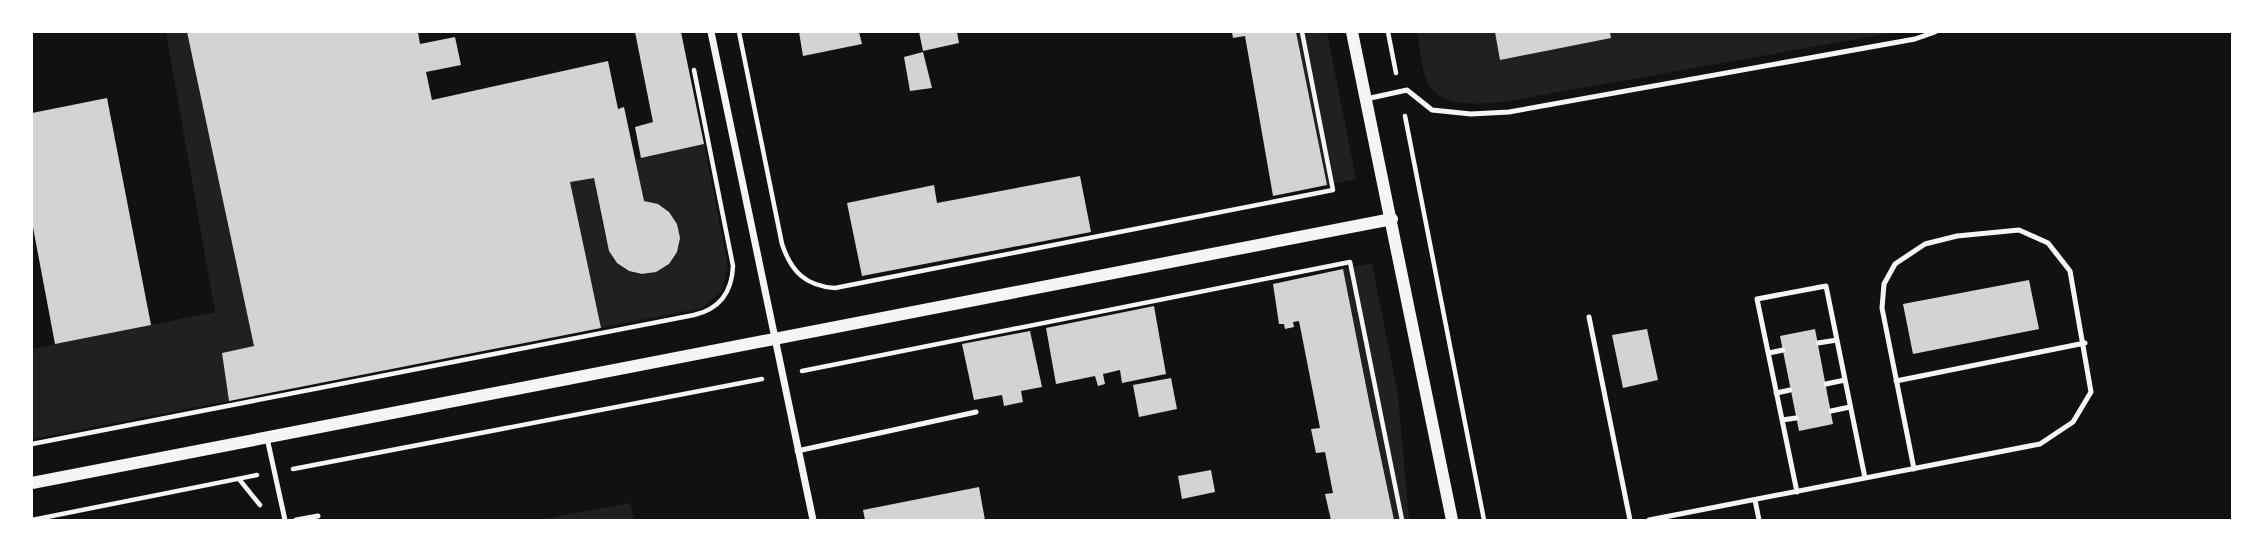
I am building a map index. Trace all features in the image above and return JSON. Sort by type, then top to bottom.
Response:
[{"type":"street","points":[[711,32],[773,340],[813,520]]},
{"type":"street","points":[[1352,32],[1452,520]]},
{"type":"street","points":[[32,484],[1392,219]]},
{"type":"lane","points":[[1365,99],[1407,90],[1432,110],[1471,114],[1509,112],[1915,39],[1935,32]]},
{"type":"lane","points":[[1649,520],[1797,492],[1865,478],[1914,469],[2040,444],[2073,422],[2091,392],[2085,343],[2070,271],[2048,243],[2020,230],[1957,236],[1925,244],[1895,264],[1884,284],[1882,308],[1914,469]]},
{"type":"lane","points":[[1797,492],[1757,299],[1826,286],[1865,478]]},
{"type":"lane","points":[[1589,317],[1630,520]]},
{"type":"lane","points":[[1818,343],[1837,340]]},
{"type":"lane","points":[[1896,380],[2085,343]]},
{"type":"lane","points":[[1769,354],[1783,350]]},
{"type":"lane","points":[[1826,384],[1845,380]]},
{"type":"lane","points":[[1776,393],[1790,390]]},
{"type":"lane","points":[[1831,411],[1850,407]]},
{"type":"lane","points":[[797,451],[976,412]]},
{"type":"lane","points":[[1782,420],[1796,418]]},
{"type":"lane","points":[[267,438],[285,520]]},
{"type":"lane","points":[[1755,500],[1759,520]]},
{"type":"lane","points":[[296,520],[318,516]]},
{"type":"path","points":[[739,32],[782,244],[789,264],[800,277],[818,287],[835,288],[1333,190],[1301,32]]},
{"type":"path","points":[[1388,32],[1484,520]]},
{"type":"path","points":[[32,444],[694,315],[712,309],[731,285],[733,266],[691,58]]},
{"type":"path","points":[[239,479],[261,508]]},
{"type":"shaded area","points":[[166,32],[187,32],[254,346],[222,353],[229,401],[32,439],[32,349],[215,312]]},
{"type":"shaded area","points":[[1296,32],[1327,32],[1356,179],[1327,185]]},
{"type":"shaded area","points":[[1417,32],[1897,32],[1508,101],[1475,104],[1451,101],[1433,90],[1423,70]]},
{"type":"shaded area","points":[[704,144],[728,266],[722,291],[702,308],[601,328],[570,182],[594,178],[611,251],[620,265],[632,273],[648,274],[669,264],[677,224],[663,208],[644,201],[635,160]]},
{"type":"shaded area","points":[[1372,263],[1398,395],[1409,520],[1394,520],[1343,269]]},
{"type":"shaded area","points":[[630,503],[634,520],[538,520]]},
{"type":"building","points":[[187,32],[418,32],[420,44],[455,37],[461,65],[426,72],[432,100],[608,61],[618,109],[624,107],[644,201],[658,204],[669,212],[677,224],[680,238],[677,252],[669,264],[656,272],[642,274],[629,271],[617,263],[609,251],[594,178],[570,182],[601,328],[229,401],[222,353],[254,346]]},
{"type":"building","points":[[635,32],[681,32],[704,144],[641,158],[635,127],[653,122]]},
{"type":"building","points":[[799,32],[859,32],[862,44],[803,56]]},
{"type":"building","points":[[919,32],[957,32],[959,43],[923,51]]},
{"type":"building","points":[[1232,32],[1296,32],[1327,185],[1273,196],[1245,36],[1233,38]]},
{"type":"building","points":[[1495,32],[1610,32],[1611,38],[1500,60]]},
{"type":"building","points":[[923,52],[932,88],[910,91],[904,57]]},
{"type":"building","points":[[107,98],[151,325],[55,344],[32,222],[32,113]]},
{"type":"building","points":[[1080,176],[1091,232],[862,276],[847,203],[934,185],[937,203]]},
{"type":"building","points":[[1343,269],[1394,520],[1331,520],[1325,494],[1333,493],[1325,452],[1316,453],[1311,429],[1320,428],[1299,321],[1293,322],[1294,327],[1285,329],[1284,324],[1279,324],[1273,284]]},
{"type":"building","points":[[2029,280],[2039,329],[1913,354],[1903,304]]},
{"type":"building","points":[[1154,306],[1166,374],[1122,383],[1120,370],[1103,374],[1105,384],[1098,386],[1095,376],[1056,384],[1046,328]]},
{"type":"building","points":[[1647,329],[1658,380],[1623,388],[1612,335]]},
{"type":"building","points":[[1815,329],[1833,424],[1799,431],[1780,336]]},
{"type":"building","points":[[1030,331],[1042,387],[1021,391],[1023,402],[1004,406],[1002,395],[974,400],[962,344]]},
{"type":"building","points":[[1171,378],[1177,409],[1139,417],[1133,385]]},
{"type":"building","points":[[1211,470],[1215,492],[1182,499],[1178,476]]},
{"type":"building","points":[[979,487],[985,520],[865,520],[863,510]]}]
